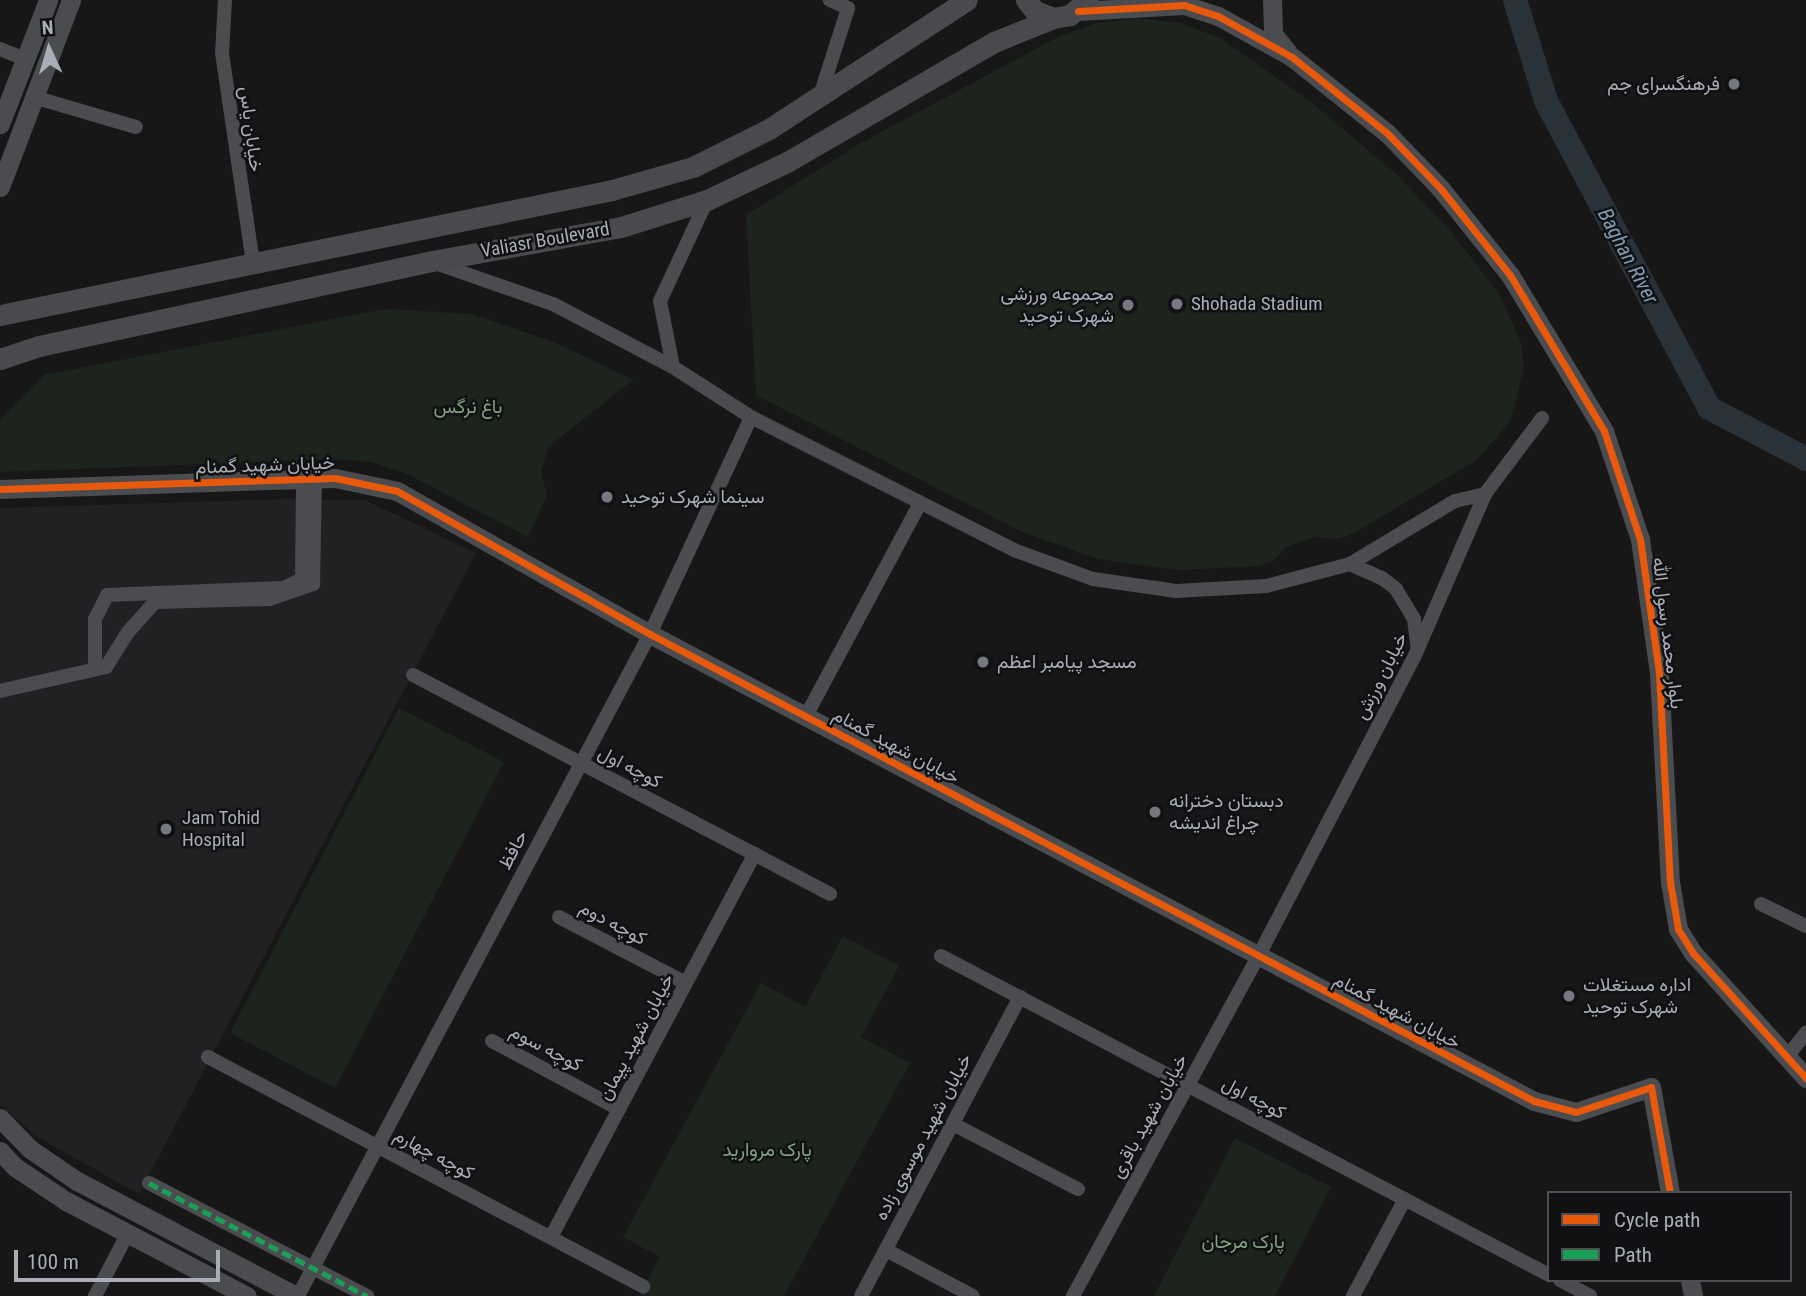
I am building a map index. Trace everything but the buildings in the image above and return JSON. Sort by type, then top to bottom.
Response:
[{"type":"main road","name":"Valiasr Boulevard","points":[[0,315],[612,190],[693,167],[769,129],[967,0]]},
{"type":"main road","points":[[1026,0],[1035,11],[1053,18]]},
{"type":"main road","name":"Valiasr Boulevard","points":[[0,359],[39,346],[432,261],[621,226],[707,200],[787,162],[994,42],[1082,5]]},
{"type":"street","points":[[0,124],[48,0]]},
{"type":"street","points":[[0,187],[37,98],[71,0]]},
{"type":"street","name":"خیابان یاس","points":[[225,0],[222,53],[253,262]]},
{"type":"street","points":[[820,96],[848,8],[830,0]]},
{"type":"street","points":[[1272,0],[1273,34],[1292,57]]},
{"type":"street","points":[[1082,5],[1184,5],[1218,16],[1292,57]]},
{"type":"street","points":[[0,49],[27,60]]},
{"type":"street","name":"بلوار محمد رسول الله","points":[[1292,57],[1387,133],[1476,230],[1517,285],[1604,431],[1630,503],[1651,602],[1665,744],[1670,882],[1678,929],[1693,953],[1806,1078]]},
{"type":"street","points":[[37,98],[136,127]]},
{"type":"street","points":[[673,367],[660,301],[707,200]]},
{"type":"street","points":[[432,261],[553,304],[673,367],[751,417],[920,503],[1014,550],[1105,581],[1176,591],[1266,586],[1350,564],[1455,501],[1485,494]]},
{"type":"street","name":"حافظ","points":[[297,1296],[650,634],[751,417]]},
{"type":"street","name":"خیابان ورزش","points":[[1259,955],[1416,653],[1485,494],[1542,418]]},
{"type":"street","points":[[100,667],[95,619],[107,595],[284,588],[302,579],[309,479]]},
{"type":"street","points":[[0,691],[100,667],[155,602],[270,599],[313,584],[309,479]]},
{"type":"street","name":"خیابان شهید گمنام","points":[[0,489],[309,479],[367,482],[397,491],[650,634],[1534,1101],[1576,1112],[1651,1087],[1670,1191]]},
{"type":"street","points":[[806,716],[920,503]]},
{"type":"street","points":[[1350,564],[1382,578],[1407,604],[1418,637],[1416,653]]},
{"type":"street","name":"کوچه اول","points":[[413,675],[830,894]]},
{"type":"street","name":"خیابان شهید پیمان","points":[[551,1237],[755,854]]},
{"type":"street","points":[[1761,904],[1806,926]]},
{"type":"street","name":"کوچه دوم","points":[[559,916],[686,983]]},
{"type":"street","name":"خیابان شهید باقری","points":[[1073,1296],[1259,955]]},
{"type":"street","name":"کوچه اول","points":[[941,956],[1547,1274]]},
{"type":"street","name":"خیابان شهید موسوی زاده","points":[[861,1296],[1020,997]]},
{"type":"street","points":[[1787,1057],[1806,1033]]},
{"type":"street","name":"کوچه سوم","points":[[492,1041],[619,1109]]},
{"type":"street","name":"کوچه چهارم","points":[[208,1057],[643,1286]]},
{"type":"street","points":[[0,1118],[30,1149],[77,1181],[297,1296]]},
{"type":"street","points":[[953,1124],[1078,1189]]},
{"type":"street","points":[[0,1151],[15,1167],[66,1201],[247,1296]]},
{"type":"street","points":[[149,1183],[367,1296]]},
{"type":"street","points":[[1353,1296],[1405,1199]]},
{"type":"street","points":[[94,1296],[128,1233]]},
{"type":"street","points":[[886,1250],[973,1296]]},
{"type":"street","points":[[1564,1282],[1590,1296]]},
{"type":"shaded area","name":"Jam Tohid Hospital","points":[[287,499],[365,500],[476,553],[139,1194],[39,1138],[0,1105],[0,508]]},
{"type":"green space","name":"مجموعه ورزشی شهرک توحید","points":[[1138,18],[1180,23],[1220,38],[1311,102],[1394,172],[1450,230],[1499,294],[1521,342],[1524,368],[1511,420],[1477,460],[1352,534],[1336,539],[1315,537],[1286,547],[1273,561],[1259,566],[1178,570],[1098,559],[1022,532],[756,395],[746,215],[859,144],[1056,38],[1096,23]]},
{"type":"green space","name":"باغ نرگس","points":[[385,309],[472,314],[556,343],[633,380],[548,447],[541,472],[547,495],[528,537],[407,474],[371,462],[334,459],[0,472],[0,421],[44,375]]},
{"type":"green space","points":[[399,708],[504,762],[335,1088],[230,1033]]},
{"type":"green space","name":"پارک مروارید","points":[[843,936],[899,966],[861,1037],[910,1063],[784,1296],[639,1296],[660,1257],[623,1237],[761,983],[805,1007]]},
{"type":"green space","name":"پارک مرجان","points":[[1235,1138],[1331,1187],[1275,1296],[1154,1296]]},
{"type":"waterway","name":"Baghan River","points":[[1515,0],[1546,101],[1709,408],[1806,459]]},
{"type":"marked path","points":[[149,1183],[367,1296]]},
{"type":"cycle path","points":[[1078,11],[1184,5],[1218,16],[1292,57],[1387,133],[1441,189],[1510,275],[1604,431],[1640,539],[1659,673],[1670,882],[1678,929],[1693,953],[1806,1078]]},
{"type":"cycle path","points":[[0,489],[335,478],[397,491],[650,634],[1534,1101],[1576,1112],[1651,1087],[1670,1191]]},
{"type":"place","name":"فرهنگسرای جم","points":[[1734,84]]},
{"type":"place","name":"Shohada Stadium","points":[[1177,304]]},
{"type":"place","name":"مجموعه ورزشی شهرک توحید","points":[[1128,305]]},
{"type":"place","name":"سینما شهرک توحید","points":[[607,497]]},
{"type":"place","name":"مسجد پیامبر اعظم","points":[[983,662]]},
{"type":"place","name":"دبستان دخترانه چراغ اندیشه","points":[[1155,812]]},
{"type":"place","name":"Jam Tohid Hospital","points":[[166,829]]},
{"type":"place","name":"اداره مستغلات شهرک توحید","points":[[1569,996]]}]
